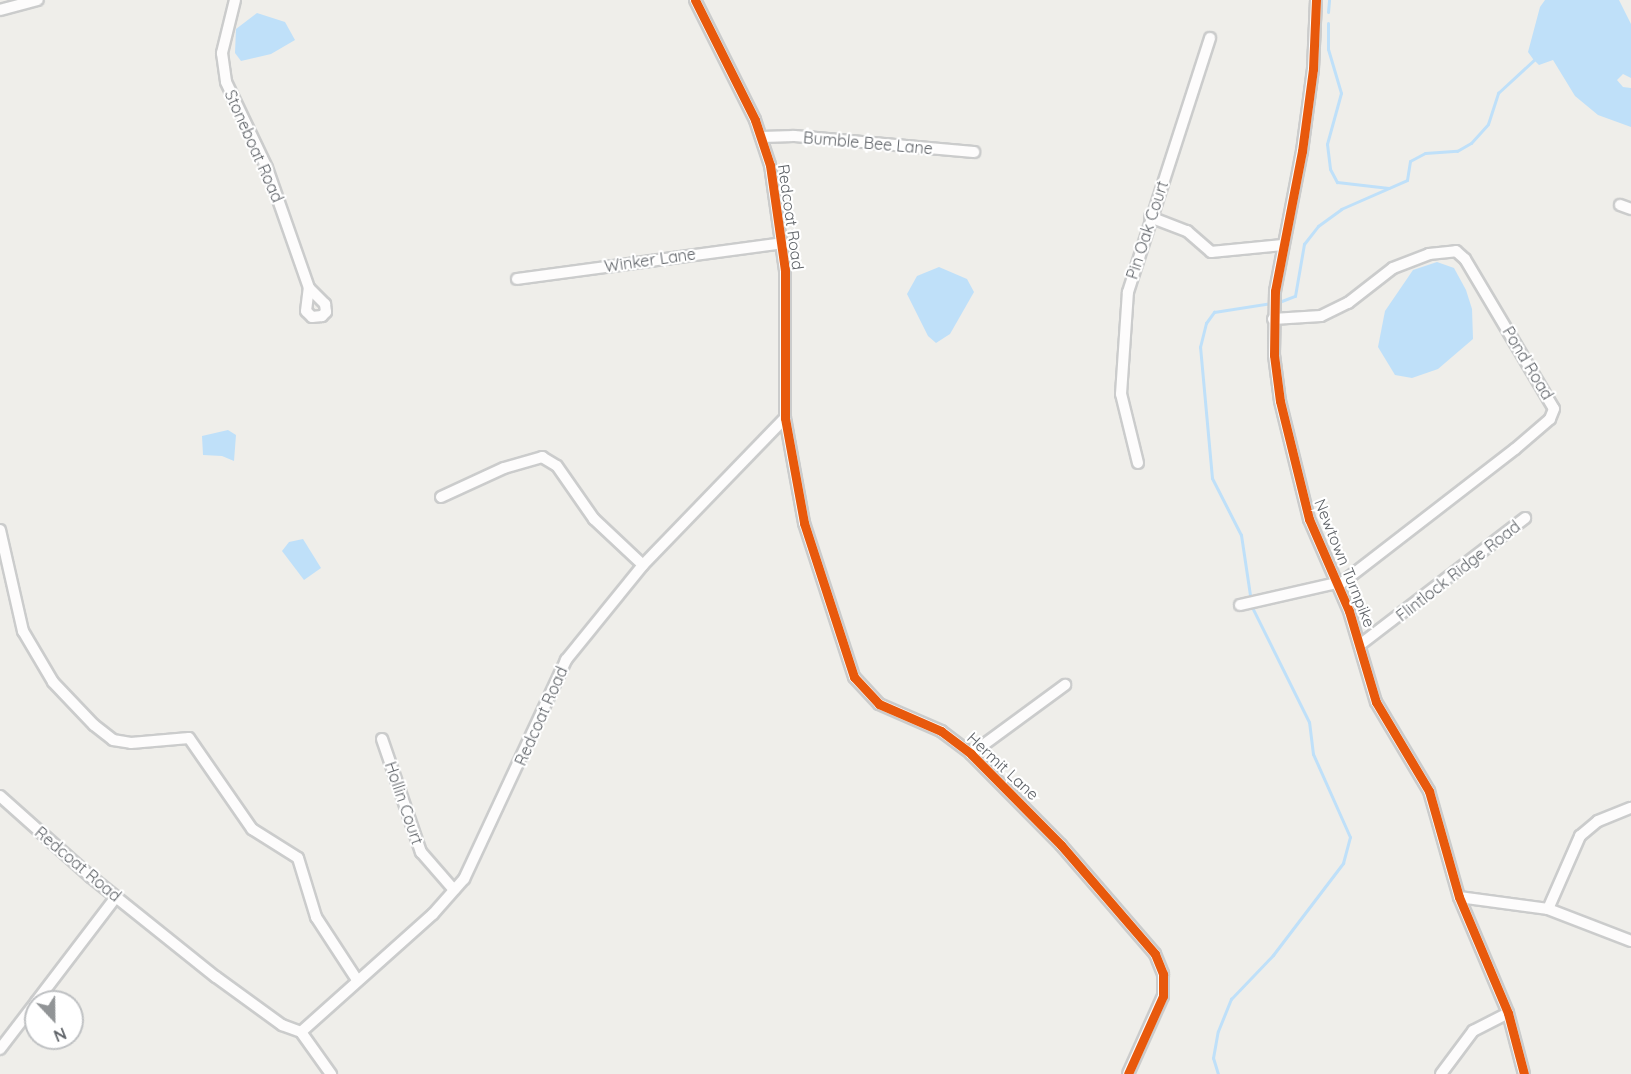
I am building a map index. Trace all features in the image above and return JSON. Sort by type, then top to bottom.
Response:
[{"type":"street","points":[[0,10],[38,0]]},
{"type":"street","name":"Stoneboat Road","points":[[235,0],[222,53],[223,72],[267,168],[309,288]]},
{"type":"street","name":"Redcoat Road","points":[[0,796],[116,897],[244,997],[282,1024],[301,1032],[454,890],[487,835],[566,660],[643,565],[784,418],[788,373],[783,243],[776,191],[762,138],[695,0]]},
{"type":"street","name":"Newtown Turnpike","points":[[1316,0],[1313,69],[1304,139],[1283,244],[1273,319],[1274,355],[1290,453],[1309,519],[1361,644],[1376,702],[1429,790],[1459,897],[1508,1013],[1524,1074]]},
{"type":"street","name":"Pin Oak Court","points":[[1138,463],[1120,394],[1122,346],[1133,266],[1210,38]]},
{"type":"street","name":"Bumble Bee Lane","points":[[762,138],[794,136],[974,152]]},
{"type":"street","points":[[1620,205],[1631,209]]},
{"type":"street","points":[[1150,217],[1186,231],[1211,252],[1283,244]]},
{"type":"street","name":"Winker Lane","points":[[517,279],[783,243]]},
{"type":"street","name":"Pond Road","points":[[1273,319],[1322,316],[1348,303],[1393,268],[1429,254],[1456,251],[1465,259],[1554,409],[1550,419],[1515,449],[1337,585]]},
{"type":"street","name":"Hermit Lane","points":[[784,418],[804,523],[854,677],[879,704],[940,731],[971,754],[1061,845],[1155,954],[1163,974],[1162,996],[1128,1074]]},
{"type":"street","points":[[441,497],[504,468],[542,457],[557,466],[594,519],[643,565]]},
{"type":"street","name":"Flintlock Ridge Road","points":[[1361,644],[1525,518]]},
{"type":"street","points":[[0,530],[23,631],[53,681],[94,725],[113,740],[131,743],[189,738],[252,829],[298,858],[316,917],[357,980]]},
{"type":"street","points":[[1240,605],[1337,585]]},
{"type":"street","points":[[971,754],[1065,685]]},
{"type":"street","name":"Hollin Court","points":[[382,739],[421,852],[454,890]]},
{"type":"street","points":[[1548,909],[1581,836],[1598,821],[1631,808]]},
{"type":"street","points":[[45,990],[116,897]]},
{"type":"street","points":[[1459,897],[1548,909],[1631,941]]},
{"type":"street","points":[[1441,1074],[1473,1031],[1508,1013]]},
{"type":"street","points":[[0,1049],[24,1018]]},
{"type":"street","points":[[301,1032],[331,1074]]},
{"type":"water","points":[[1545,0],[1619,0],[1631,24],[1631,78],[1623,74],[1617,80],[1623,87],[1631,88],[1631,127],[1598,115],[1575,96],[1553,60],[1539,65],[1528,52],[1540,7]]},
{"type":"water","points":[[257,13],[285,22],[295,40],[271,54],[241,61],[235,53],[236,29]]},
{"type":"water","points":[[1437,262],[1454,268],[1466,290],[1472,309],[1473,339],[1438,369],[1412,378],[1395,375],[1378,347],[1385,311],[1413,270]]},
{"type":"water","points":[[939,267],[967,279],[974,292],[950,334],[936,343],[928,336],[907,294],[917,276]]},
{"type":"water","points":[[228,430],[236,435],[234,461],[222,456],[203,455],[202,436]]},
{"type":"water","points":[[303,539],[321,568],[304,580],[282,551],[289,542]]},
{"type":"waterway","points":[[1328,12],[1329,0]]},
{"type":"waterway","points":[[1328,23],[1328,49],[1341,93],[1327,144],[1330,169],[1337,182],[1389,188]]},
{"type":"waterway","points":[[1279,302],[1295,296],[1304,244],[1318,226],[1341,209],[1407,180],[1410,161],[1425,153],[1457,151],[1471,143],[1488,124],[1498,93],[1537,57]]},
{"type":"waterway","points":[[1250,595],[1241,535],[1212,478],[1200,347],[1206,323],[1214,312],[1272,303]]},
{"type":"waterway","points":[[1218,1074],[1213,1058],[1218,1031],[1231,999],[1273,955],[1343,863],[1350,837],[1313,754],[1309,722],[1251,605]]},
{"type":"cycle path","points":[[695,0],[755,120],[770,165],[785,270],[785,418],[804,523],[854,677],[879,704],[941,731],[971,754],[1061,845],[1155,954],[1163,974],[1163,996],[1128,1074]]},
{"type":"cycle path","points":[[1316,0],[1313,69],[1302,151],[1275,291],[1274,355],[1280,401],[1309,519],[1349,611],[1376,702],[1429,791],[1459,897],[1508,1013],[1524,1074]]}]
